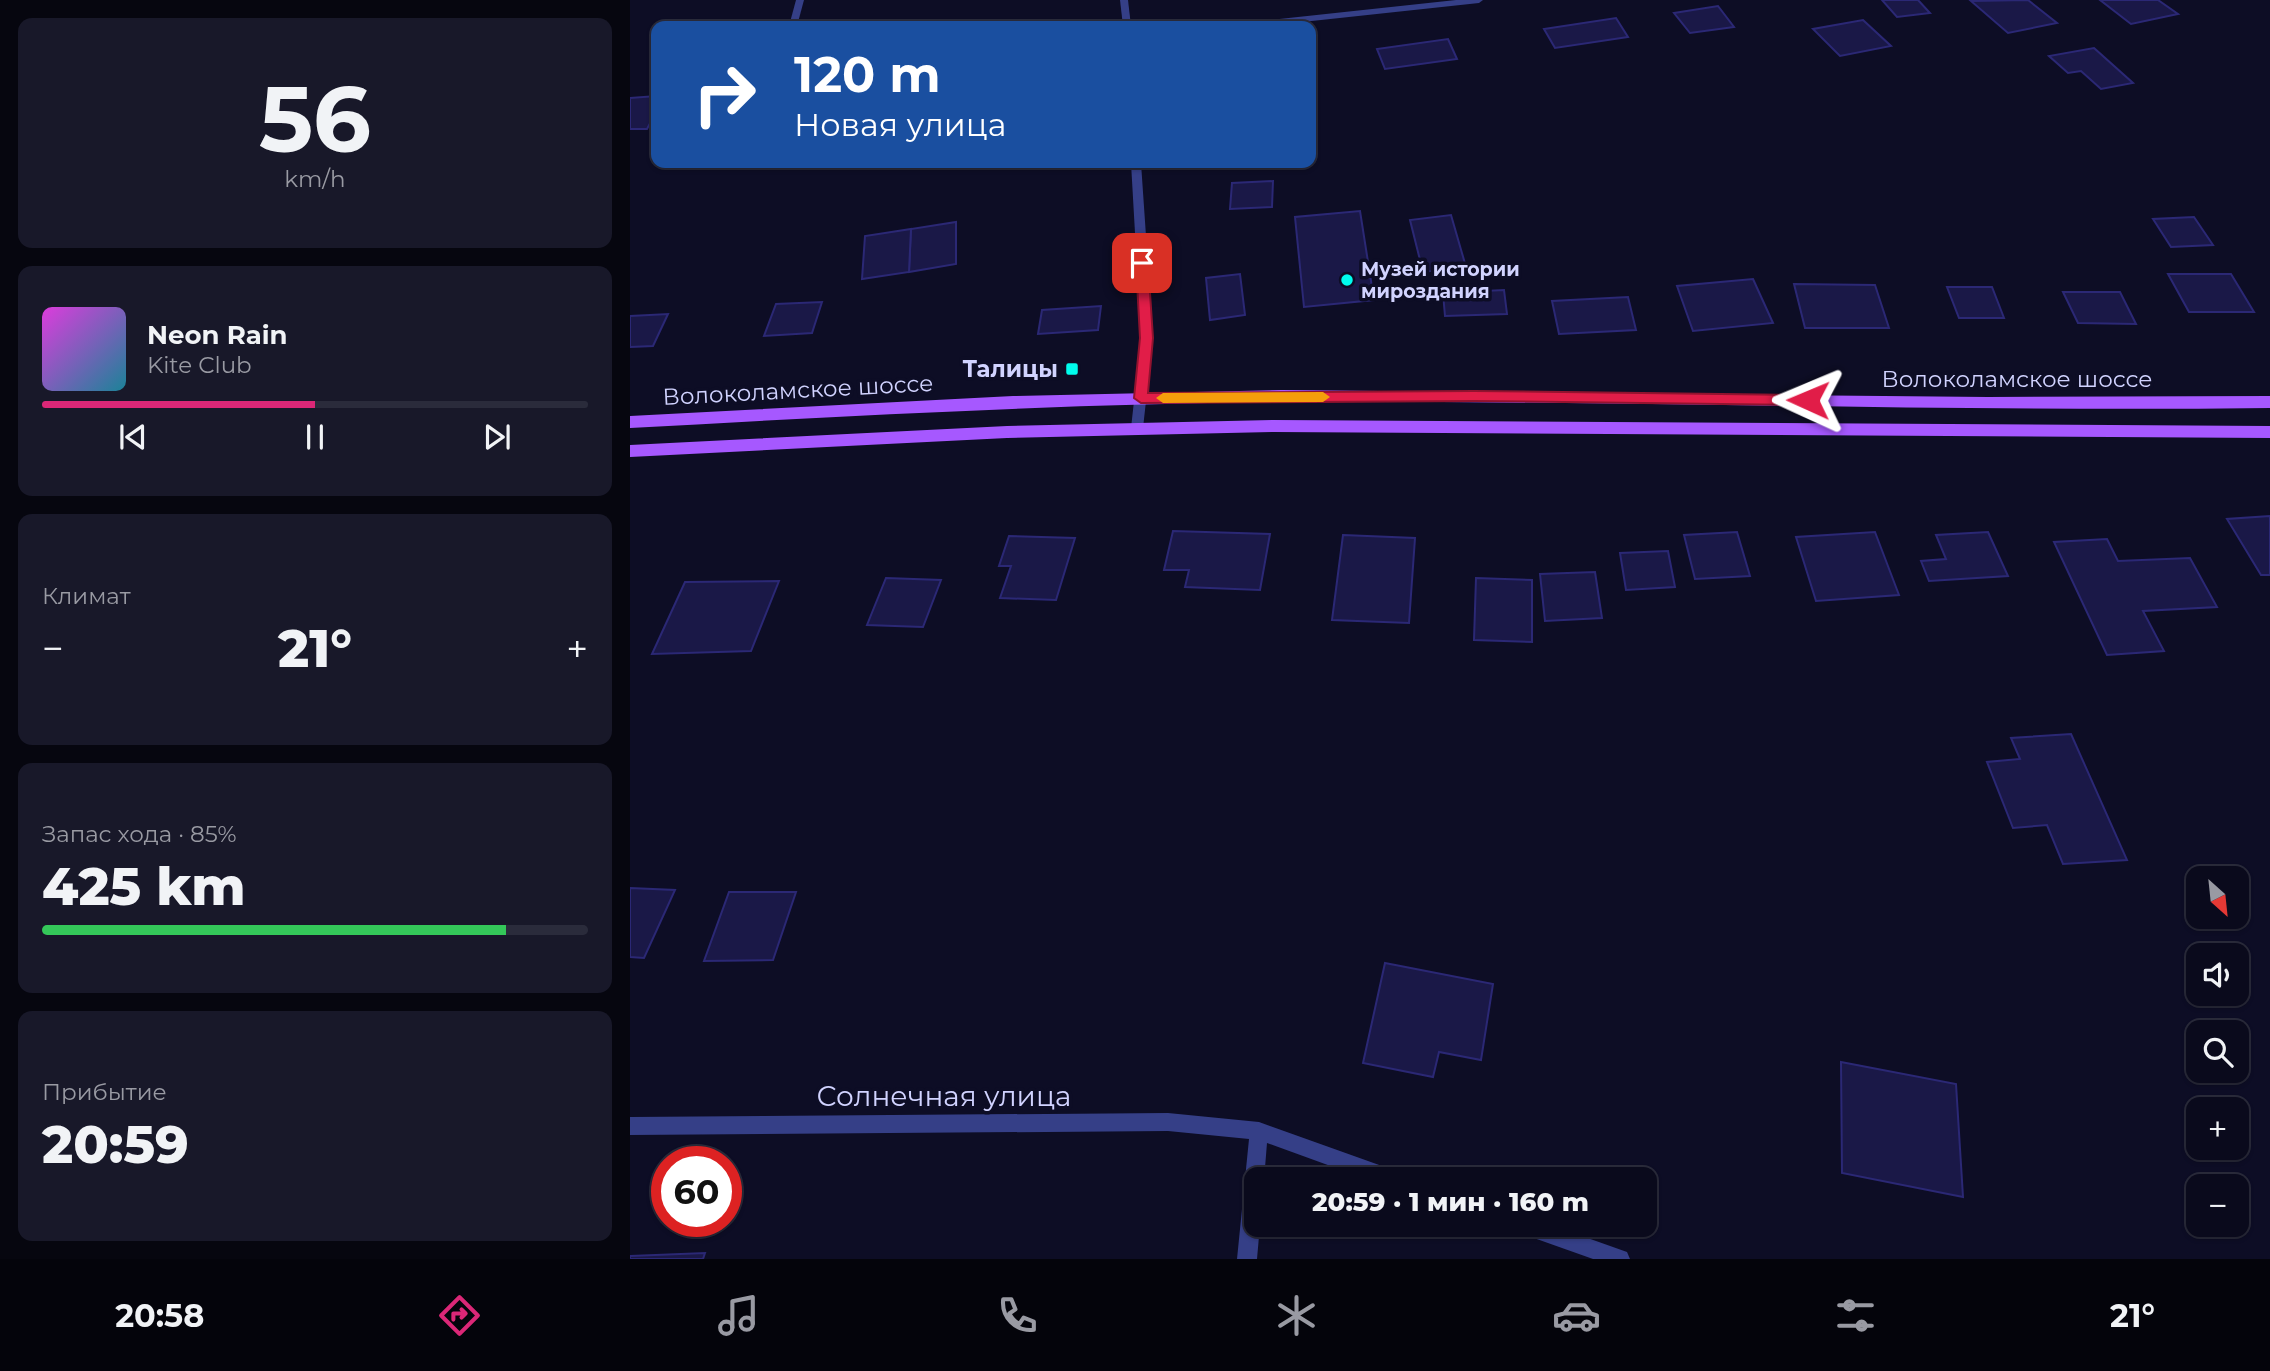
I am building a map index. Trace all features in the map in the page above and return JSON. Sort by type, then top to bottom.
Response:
[{"type":"main road","name":"Волоколамское шоссе","points":[[630,422],[981,403],[1141,398],[1474,396],[2270,402]]},
{"type":"main road","points":[[630,451],[975,432],[1137,428],[1484,427],[2270,432]]},
{"type":"street","points":[[794,21],[800,0]]},
{"type":"street","points":[[1124,0],[1126,21]]},
{"type":"street","points":[[1288,21],[1479,0]]},
{"type":"street","points":[[1136,168],[1147,338],[1137,428]]},
{"type":"street","name":"Солнечная улица","points":[[630,1126],[1168,1122],[1259,1131],[1360,1167]]},
{"type":"street","points":[[1247,1259],[1259,1131]]},
{"type":"street","points":[[1558,1237],[1619,1259]]},
{"type":"building","points":[[1882,0],[1918,0],[1930,13],[1897,17]]},
{"type":"building","points":[[2028,0],[2057,23],[2008,33],[1971,1]]},
{"type":"building","points":[[2100,0],[2158,0],[2178,14],[2131,24]]},
{"type":"building","points":[[1718,6],[1734,27],[1690,33],[1674,13]]},
{"type":"building","points":[[1616,18],[1628,37],[1555,48],[1544,29]]},
{"type":"building","points":[[1863,20],[1891,46],[1840,56],[1813,29]]},
{"type":"building","points":[[1448,39],[1457,59],[1385,69],[1377,49]]},
{"type":"building","points":[[2094,48],[2133,83],[2101,89],[2081,71],[2068,73],[2049,56]]},
{"type":"building","points":[[651,96],[651,121],[647,129],[630,129],[630,98]]},
{"type":"building","points":[[1273,181],[1272,207],[1230,209],[1232,183]]},
{"type":"building","points":[[1360,211],[1374,300],[1304,307],[1295,217]]},
{"type":"building","points":[[1451,215],[1466,267],[1423,272],[1410,220]]},
{"type":"building","points":[[2194,217],[2213,245],[2171,247],[2153,219]]},
{"type":"building","points":[[956,222],[956,264],[909,272],[911,229]]},
{"type":"building","points":[[911,229],[909,272],[862,279],[865,236]]},
{"type":"building","points":[[1240,274],[1245,315],[1210,320],[1206,278]]},
{"type":"building","points":[[2168,274],[2231,274],[2254,312],[2189,312]]},
{"type":"building","points":[[1753,279],[1773,323],[1693,331],[1677,286]]},
{"type":"building","points":[[1794,284],[1875,285],[1889,328],[1805,328]]},
{"type":"building","points":[[1947,287],[1992,287],[2004,318],[1959,318]]},
{"type":"building","points":[[1504,290],[1507,314],[1445,316],[1443,293]]},
{"type":"building","points":[[2063,292],[2120,292],[2136,324],[2078,323]]},
{"type":"building","points":[[1628,297],[1636,330],[1559,334],[1552,301]]},
{"type":"building","points":[[822,302],[812,333],[764,336],[776,304]]},
{"type":"building","points":[[1101,306],[1098,330],[1038,334],[1042,310]]},
{"type":"building","points":[[668,314],[653,346],[630,347],[630,316]]},
{"type":"building","points":[[2270,516],[2270,575],[2261,575],[2227,519]]},
{"type":"building","points":[[1173,531],[1270,534],[1260,590],[1185,587],[1189,570],[1164,570]]},
{"type":"building","points":[[1737,532],[1750,576],[1695,579],[1684,535]]},
{"type":"building","points":[[1875,532],[1899,595],[1816,601],[1796,537]]},
{"type":"building","points":[[1988,532],[2008,576],[1929,581],[1921,561],[1946,559],[1936,535]]},
{"type":"building","points":[[1343,535],[1415,538],[1409,623],[1332,620]]},
{"type":"building","points":[[1009,536],[1075,538],[1056,600],[1000,598],[1011,566],[999,566]]},
{"type":"building","points":[[2107,539],[2118,561],[2190,558],[2217,607],[2143,611],[2164,651],[2107,655],[2054,542]]},
{"type":"building","points":[[1668,551],[1675,587],[1626,590],[1620,553]]},
{"type":"building","points":[[1595,572],[1602,618],[1545,621],[1540,574]]},
{"type":"building","points":[[886,578],[941,580],[923,627],[867,625]]},
{"type":"building","points":[[1476,578],[1532,580],[1532,642],[1474,640]]},
{"type":"building","points":[[779,581],[751,651],[652,654],[685,582]]},
{"type":"building","points":[[2071,734],[2127,860],[2063,864],[2047,825],[2013,828],[1987,762],[2020,759],[2011,738]]},
{"type":"building","points":[[630,888],[675,890],[644,958],[630,957]]},
{"type":"building","points":[[729,892],[796,892],[773,960],[704,961]]},
{"type":"building","points":[[1385,963],[1493,984],[1481,1060],[1439,1052],[1433,1077],[1363,1063]]},
{"type":"building","points":[[1841,1062],[1956,1084],[1963,1197],[1842,1173]]},
{"type":"building","points":[[705,1253],[703,1259],[630,1259],[630,1256]]},
{"type":"slow traffic","points":[[1163,398],[1323,397]]},
{"type":"place","name":"Музей истории мироздания","points":[[1347,280]]},
{"type":"place","name":"Талицы","points":[[1072,369]]},
{"type":"route","points":[[1142,263],[1147,338],[1141,398],[1474,396],[1808,400]]}]
